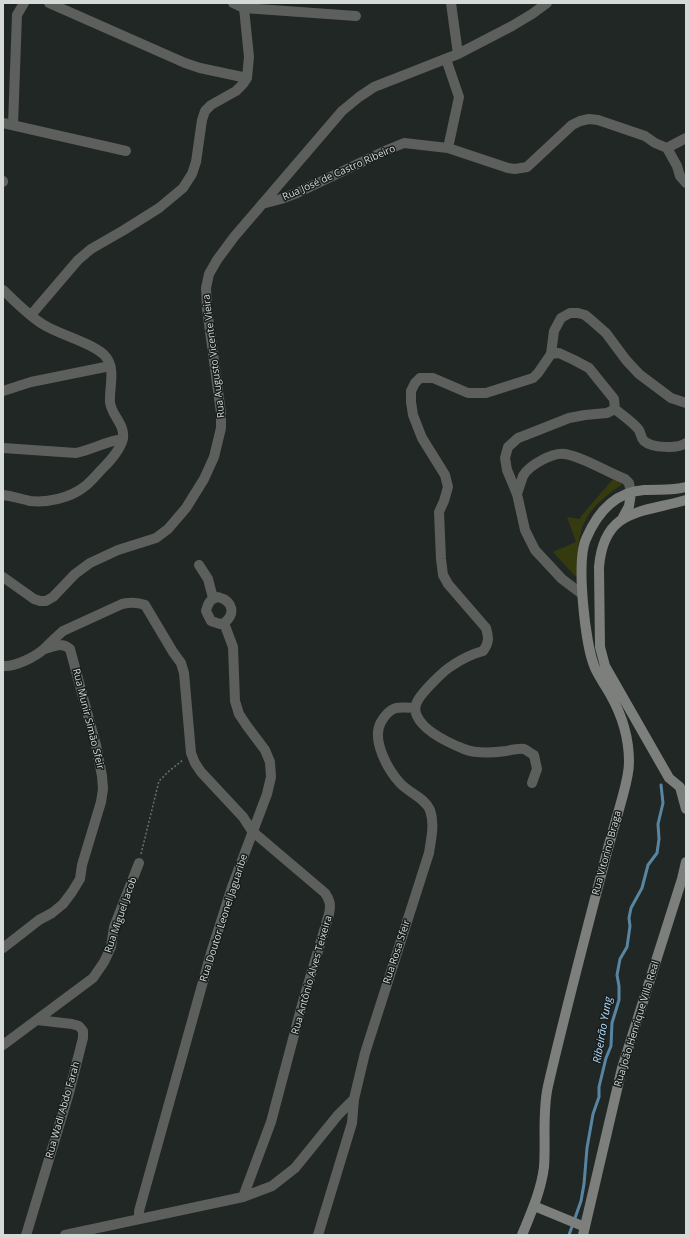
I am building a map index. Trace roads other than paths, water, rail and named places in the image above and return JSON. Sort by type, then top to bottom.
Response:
[{"type":"main road","name":"Rua Vitorino Braga","points":[[522,1235],[541,1184],[544,1166],[547,1090],[615,821],[629,772],[627,734],[623,721],[612,697],[595,668],[589,646],[582,594],[582,553],[584,541],[603,509],[616,499],[626,494],[642,490],[686,487]]},
{"type":"main road","points":[[631,493],[629,506],[622,519],[609,532],[600,558],[600,647],[605,666],[669,778],[680,787],[686,810]]},
{"type":"main road","points":[[622,519],[643,510],[686,500]]},
{"type":"main road","name":"Rua João Henrique Villa Real","points":[[583,1229],[622,1068],[682,879],[686,862]]},
{"type":"main road","points":[[534,1206],[566,1219],[583,1229]]},
{"type":"street","points":[[13,125],[17,15],[24,3]]},
{"type":"street","points":[[49,3],[185,63],[200,68],[247,78]]},
{"type":"street","points":[[233,3],[244,8],[356,16]]},
{"type":"street","points":[[451,3],[458,54]]},
{"type":"street","name":"Rua Augusto Vicente Vieira","points":[[3,577],[34,599],[46,601],[75,574],[90,563],[118,550],[156,538],[168,529],[186,508],[204,479],[214,457],[221,428],[221,413],[207,309],[206,288],[216,260],[262,204],[342,112],[359,97],[374,87],[458,54],[512,26],[547,3]]},
{"type":"street","points":[[31,315],[78,260],[91,249],[159,208],[183,188],[192,174],[196,162],[202,120],[205,111],[210,105],[236,91],[247,78],[249,57],[244,8]]},
{"type":"street","points":[[446,59],[459,97],[448,148]]},
{"type":"street","name":"Rua José de Castro Ribeiro","points":[[262,204],[297,193],[404,143],[448,148],[515,169],[526,167],[572,125],[589,119],[598,120],[645,136],[655,143],[667,148]]},
{"type":"street","points":[[3,123],[126,151]]},
{"type":"street","points":[[686,138],[667,148],[678,166],[680,176],[686,183]]},
{"type":"street","points":[[3,290],[44,325],[96,349],[106,357],[110,366],[110,402],[112,412],[121,424],[124,432],[123,439],[118,450],[107,464],[85,486],[72,495],[49,500],[30,501],[3,495]]},
{"type":"street","points":[[532,783],[537,769],[534,755],[524,749],[480,752],[465,749],[435,734],[416,716],[415,708],[417,701],[422,695],[451,666],[476,653],[483,652],[488,646],[489,637],[486,628],[448,584],[443,575],[439,512],[448,486],[445,475],[422,438],[413,415],[411,391],[415,383],[420,378],[433,378],[468,393],[486,393],[533,378],[551,354],[554,331],[561,318],[570,313],[578,313],[585,315],[606,333],[626,360],[639,374],[671,398],[686,403]]},
{"type":"street","points":[[551,354],[558,353],[589,368],[614,399],[615,409],[639,431],[644,441],[650,445],[672,447],[684,445],[686,443]]},
{"type":"street","points":[[3,391],[31,382],[110,366]]},
{"type":"street","points":[[582,594],[562,579],[535,550],[525,530],[517,494],[507,470],[505,458],[508,447],[526,435],[569,418],[607,413],[615,409]]},
{"type":"street","points":[[3,448],[76,453],[112,441],[123,439]]},
{"type":"street","points":[[517,494],[524,475],[531,468],[542,460],[563,453],[576,457],[625,479],[629,484],[631,493]]},
{"type":"street","points":[[199,565],[210,584],[213,598]]},
{"type":"street","points":[[213,598],[223,598],[230,604],[232,612],[224,624],[211,621],[207,614],[206,611],[208,603],[213,598]]},
{"type":"street","name":"Rua Antônio Alves Teixeira","points":[[43,650],[63,631],[122,604],[130,602],[145,605],[181,663],[184,673],[191,753],[195,763],[201,772],[243,817],[252,831],[330,899],[330,914],[302,1005],[271,1122],[243,1197]]},
{"type":"street","name":"Rua Doutor Leonel Jaguaribe","points":[[140,1220],[139,1211],[211,953],[232,887],[267,794],[271,777],[270,762],[265,750],[238,714],[235,701],[233,648],[224,624]]},
{"type":"street","name":"Rua Munir Simão Sfeir","points":[[3,948],[34,924],[52,913],[63,904],[72,892],[80,879],[82,865],[101,802],[103,789],[96,745],[70,649],[65,645],[58,645],[43,650]]},
{"type":"street","points":[[3,666],[18,664],[43,650]]},
{"type":"street","name":"Rua Rosa Sfeir","points":[[318,1235],[352,1123],[354,1099],[365,1053],[429,853],[432,819],[429,809],[422,800],[401,784],[390,769],[382,753],[378,738],[380,724],[387,712],[396,707],[415,708]]},
{"type":"street","name":"Rua Miguel Jacob","points":[[3,1045],[93,978],[99,970],[111,947],[114,927],[139,863]]},
{"type":"street","name":"Rua Wadi Abdo Farah","points":[[26,1235],[69,1093],[83,1038],[83,1031],[80,1026],[37,1020]]},
{"type":"street","points":[[65,1235],[243,1197],[272,1186],[295,1168],[338,1115],[354,1099]]},
{"type":"waterway","name":"Ribeirão Yung","points":[[569,1235],[581,1201],[587,1148],[593,1114],[599,1097],[599,1087],[606,1058],[611,1046],[612,1023],[619,1000],[617,975],[620,959],[627,947],[631,908],[642,888],[648,865],[657,853],[659,839],[658,824],[663,803],[661,785]]}]
